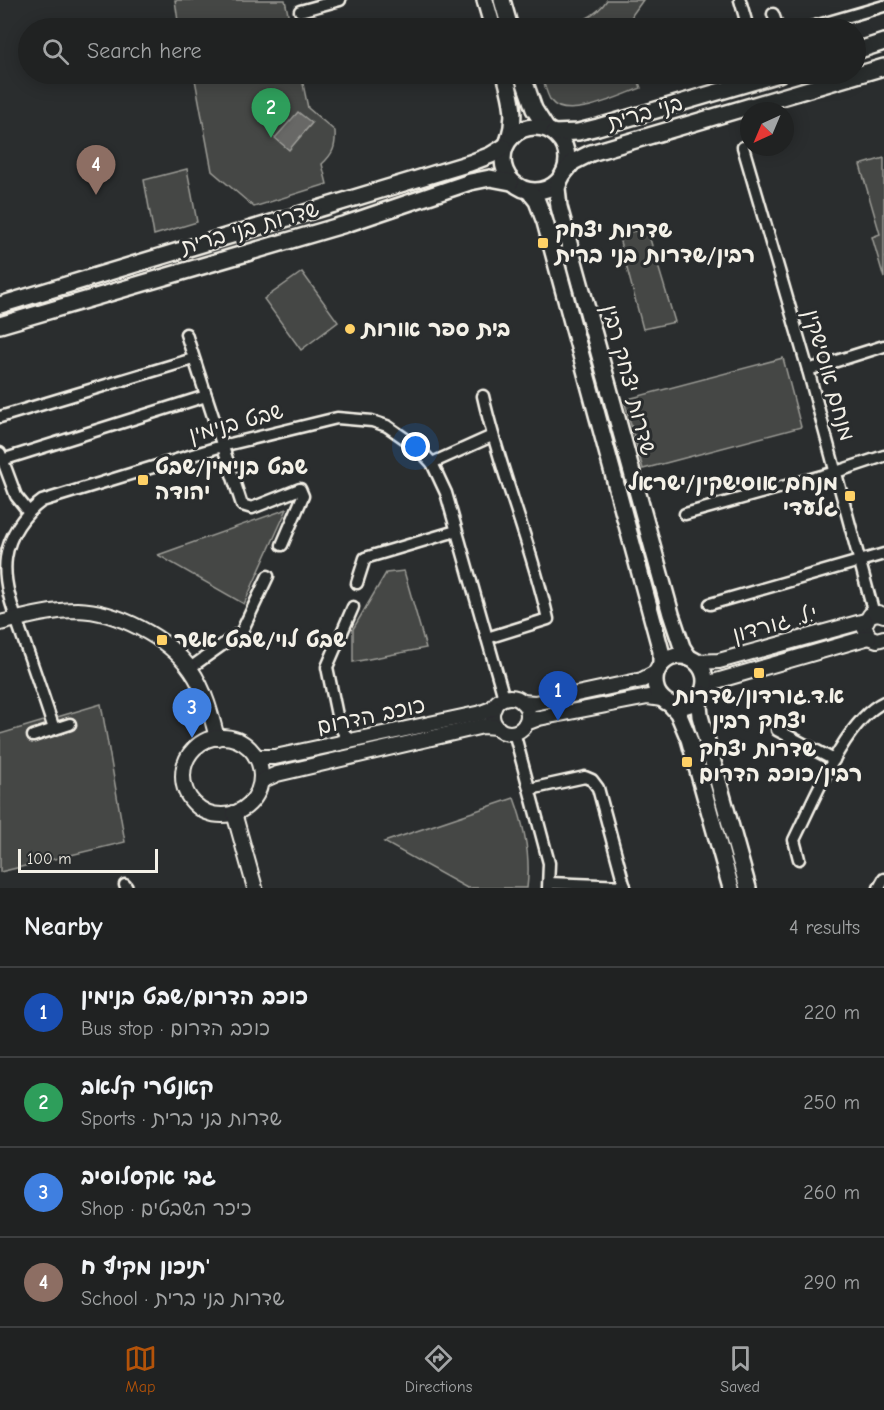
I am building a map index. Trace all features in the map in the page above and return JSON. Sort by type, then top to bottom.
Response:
[{"type":"main road","points":[[485,0],[490,18]]},
{"type":"main road","points":[[502,0],[507,18]]},
{"type":"main road","points":[[866,48],[884,42]]},
{"type":"main road","name":"בני ברית","points":[[866,73],[884,68]]},
{"type":"main road","points":[[508,84],[514,107],[513,128],[507,143],[503,165],[512,182],[529,191],[546,189],[562,176],[567,162],[562,141],[550,131],[534,109],[525,84]]},
{"type":"main road","name":"בני ברית","points":[[550,131],[579,132],[745,84]]},
{"type":"main road","name":"בני ברית","points":[[562,176],[573,162],[591,153],[829,84]]},
{"type":"main road","points":[[507,143],[516,132],[526,128],[536,126],[550,131]]},
{"type":"main road","name":"שדרות בני ברית","points":[[0,305],[470,163],[491,155],[507,143]]},
{"type":"main road","name":"שדרות יצחק רבין","points":[[562,176],[557,196],[562,218],[671,614],[682,647],[693,660]]},
{"type":"main road","name":"שדרות בני ברית","points":[[0,325],[346,224],[470,182],[490,178],[512,182]]},
{"type":"main road","name":"שדרות יצחק רבין","points":[[529,191],[537,201],[545,222],[661,651],[659,669]]},
{"type":"main road","points":[[731,888],[689,739],[678,713],[656,687],[659,669],[674,657],[693,660],[704,673],[699,705],[700,716],[747,888]]},
{"type":"main road","points":[[667,702],[685,706],[698,699],[703,690]]},
{"type":"street","points":[[300,9],[340,0]]},
{"type":"street","points":[[740,0],[745,18]]},
{"type":"street","points":[[834,18],[866,6],[884,6]]},
{"type":"street","points":[[773,14],[774,18]]},
{"type":"street","name":"מנחם אוסישקין","points":[[746,156],[808,370],[861,561],[874,617]]},
{"type":"street","points":[[186,334],[242,505],[252,508],[300,489],[303,495],[282,545]]},
{"type":"street","points":[[808,370],[884,346]]},
{"type":"street","points":[[0,417],[193,358]]},
{"type":"street","points":[[54,729],[10,602],[4,548],[28,511],[16,496],[1,457],[206,396]]},
{"type":"street","points":[[483,396],[492,436],[527,537],[548,619],[487,638]]},
{"type":"street","name":"שבט בנימין","points":[[28,511],[42,501],[222,446],[337,418],[372,421],[387,426],[417,447],[432,463],[446,493],[487,638],[499,703]]},
{"type":"street","points":[[432,463],[492,436]]},
{"type":"street","points":[[685,514],[836,472],[884,456]]},
{"type":"street","points":[[357,583],[365,558],[456,531]]},
{"type":"street","points":[[710,604],[884,554]]},
{"type":"street","points":[[190,668],[242,631],[268,576]]},
{"type":"street","points":[[350,742],[339,726],[327,667],[353,607]]},
{"type":"street","points":[[0,623],[75,610],[99,612],[140,628],[176,652],[190,668],[200,684],[216,738]]},
{"type":"street","points":[[874,617],[865,630],[880,641]]},
{"type":"street","name":"י.ל. גורדון","points":[[693,660],[719,661],[874,617]]},
{"type":"street","name":"י.ל. גורדון","points":[[703,690],[713,682],[880,641]]},
{"type":"street","points":[[659,669],[642,680],[535,703],[522,702],[514,698],[499,703],[492,718],[497,727],[505,732],[514,732],[526,723],[539,718],[648,697],[667,702]]},
{"type":"street","points":[[522,702],[527,712],[526,723]]},
{"type":"street","points":[[800,859],[794,840],[834,760],[847,738],[866,715],[884,702]]},
{"type":"street","name":"כוכב הדרום","points":[[256,757],[275,758],[333,746],[481,713],[499,703]]},
{"type":"street","points":[[33,736],[70,724]]},
{"type":"street","points":[[333,746],[339,726]]},
{"type":"street","name":"כוכב הדרום","points":[[261,781],[277,774],[483,726],[497,727]]},
{"type":"street","points":[[777,730],[834,760]]},
{"type":"street","points":[[514,732],[549,863],[548,885],[625,887],[598,788],[592,780],[585,777],[530,789]]},
{"type":"street","points":[[216,738],[237,740],[256,757],[261,781],[252,801],[234,813],[222,815],[200,808],[192,800],[183,776],[186,762],[193,750],[203,742],[216,738]]},
{"type":"street","points":[[234,813],[255,888]]},
{"type":"street","points":[[879,888],[884,879]]},
{"type":"shaded area","points":[[175,0],[285,0],[289,18],[178,18]]},
{"type":"shaded area","points":[[607,0],[643,0],[631,18],[585,18],[602,7]]},
{"type":"shaded area","points":[[196,84],[303,84],[308,108],[335,131],[333,150],[322,164],[327,184],[254,207],[212,171]]},
{"type":"shaded area","points":[[544,84],[640,84],[641,88],[608,101],[569,109],[558,107],[551,101]]},
{"type":"shaded area","points":[[298,112],[312,123],[289,150],[275,138]]},
{"type":"shaded area","points":[[884,158],[884,278],[872,237],[880,234],[860,165]]},
{"type":"shaded area","points":[[187,169],[197,222],[154,235],[144,180]]},
{"type":"shaded area","points":[[647,229],[675,322],[643,329],[618,234]]},
{"type":"shaded area","points":[[302,272],[338,322],[301,350],[264,299]]},
{"type":"shaded area","points":[[783,358],[801,427],[643,469],[624,400]]},
{"type":"shaded area","points":[[287,509],[244,604],[158,555]]},
{"type":"shaded area","points":[[404,571],[426,648],[353,662],[353,629],[386,573]]},
{"type":"shaded area","points":[[101,704],[125,842],[0,872],[0,734]]},
{"type":"shaded area","points":[[514,798],[526,843],[527,888],[467,888],[384,842]]},
{"type":"place","name":"קאנטרי קלאב","points":[[271,138]]},
{"type":"place","name":"תיכון מקיף ח'","points":[[96,195]]},
{"type":"place","name":"שדרות יצחק רבין/שדרות בני ברית","points":[[543,243]]},
{"type":"place","name":"בית ספר אורות","points":[[350,329]]},
{"type":"place","name":"שבט בנימין/שבט יהודה","points":[[143,480]]},
{"type":"place","name":"מנחם אוסישקין/ישראל גלעדי","points":[[850,496]]},
{"type":"place","name":"שבט לוי/שבט אשר","points":[[162,640]]},
{"type":"place","name":"א.ד.גורדון/שדרות יצחק רבין","points":[[759,673]]},
{"type":"place","name":"כוכב הדרום/שבט בנימין","points":[[558,721]]},
{"type":"place","name":"גבי אקסלוסיב","points":[[192,738]]},
{"type":"place","name":"שדרות יצחק רבין/כוכב הדרום","points":[[687,762]]}]
